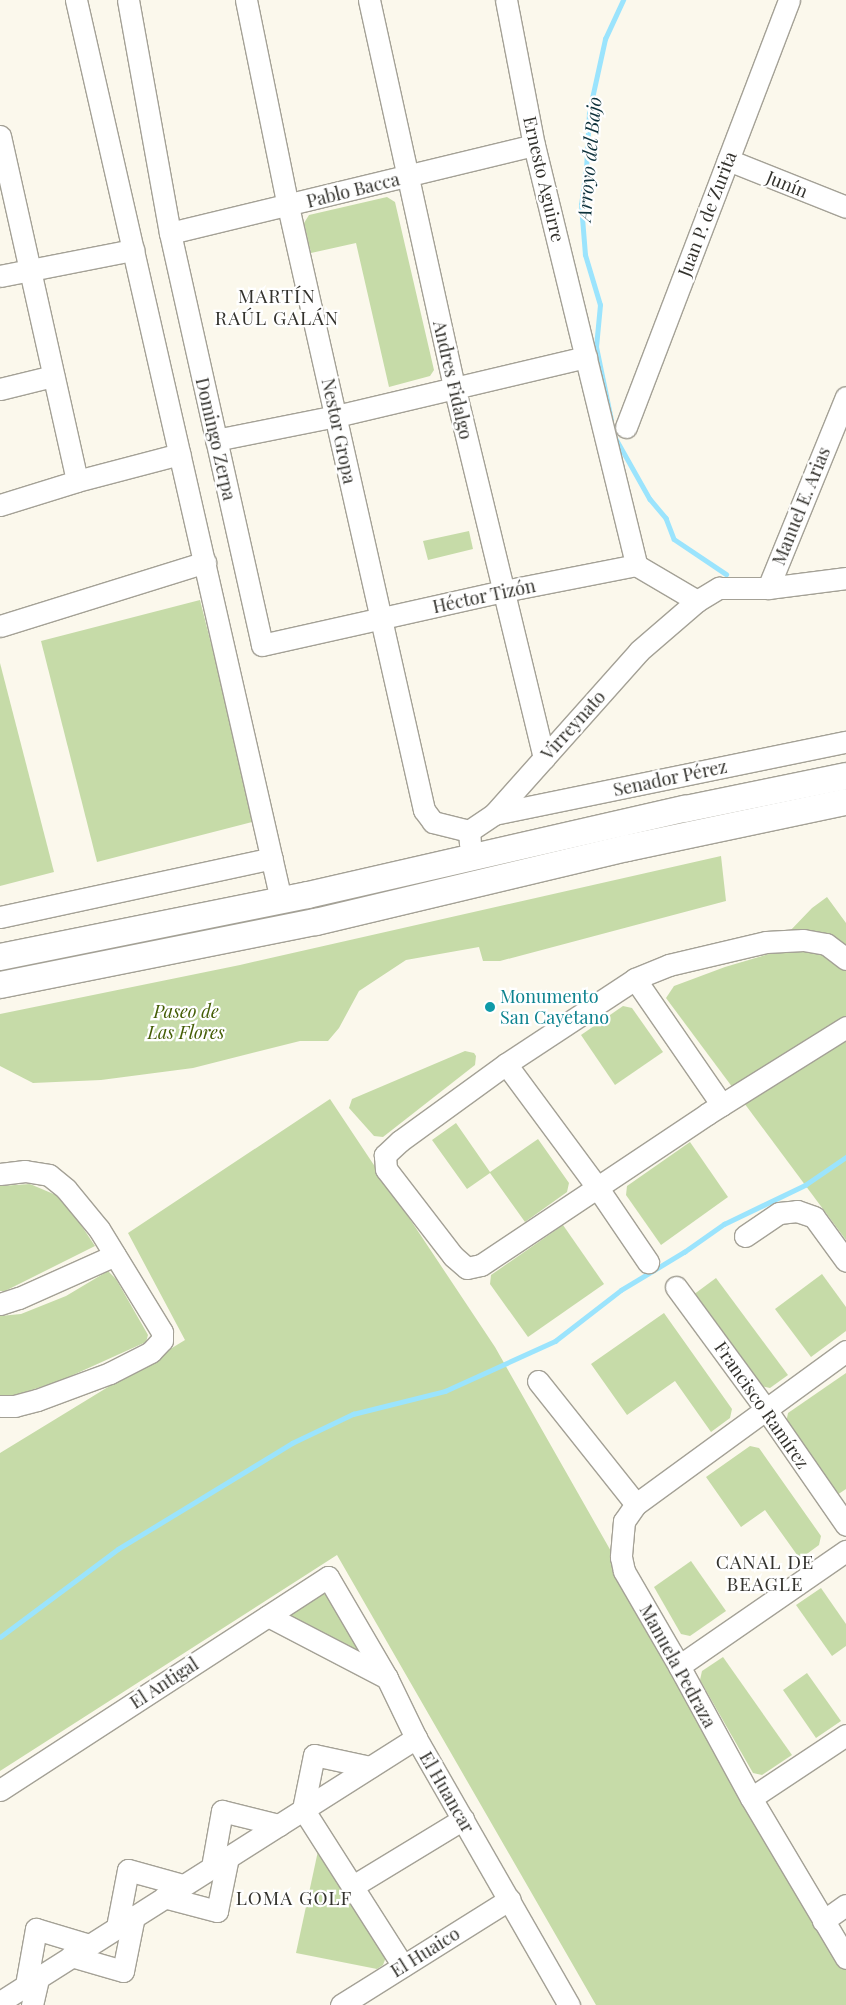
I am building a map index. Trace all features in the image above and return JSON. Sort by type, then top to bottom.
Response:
[{"type":"main road","points":[[0,957],[281,900],[846,776]]},
{"type":"main road","points":[[0,985],[316,922],[627,848],[846,802]]},
{"type":"street","points":[[76,0],[281,900]]},
{"type":"street","name":"Domingo Zerpa","points":[[128,0],[170,233],[262,645]]},
{"type":"street","name":"Nestor Gropa","points":[[246,0],[288,206],[336,416],[379,618],[424,810],[433,822],[469,831]]},
{"type":"street","name":"Andres Fidalgo","points":[[369,0],[454,386],[544,758]]},
{"type":"street","name":"Ernesto Aguirre","points":[[506,0],[534,145],[636,565]]},
{"type":"street","name":"Juan P. de Zurita","points":[[626,427],[789,0]]},
{"type":"street","points":[[0,138],[77,481]]},
{"type":"street","name":"Pablo Bacca","points":[[170,233],[534,145]]},
{"type":"street","name":"Junín","points":[[728,160],[846,207]]},
{"type":"street","points":[[0,276],[133,250]]},
{"type":"street","points":[[216,440],[336,416],[454,386],[586,357]]},
{"type":"street","points":[[0,389],[53,376]]},
{"type":"street","name":"Manuel E. Arias","points":[[768,588],[846,397]]},
{"type":"street","points":[[0,505],[77,481],[180,454]]},
{"type":"street","points":[[0,626],[205,562]]},
{"type":"street","points":[[636,565],[697,601]]},
{"type":"street","name":"Héctor Tizón","points":[[262,645],[504,591],[636,565]]},
{"type":"street","name":"Virreynato","points":[[469,831],[494,814],[640,651],[697,601],[719,588],[768,588],[846,578]]},
{"type":"street","name":"Senador Pérez","points":[[494,814],[846,742]]},
{"type":"street","points":[[469,831],[471,857]]},
{"type":"street","points":[[0,917],[272,858]]},
{"type":"street","points":[[846,959],[826,944],[804,940],[766,942],[669,965],[635,979],[506,1064],[400,1140],[385,1155],[386,1169],[453,1256],[467,1268],[481,1265],[722,1105],[846,1027]]},
{"type":"street","points":[[635,979],[722,1105]]},
{"type":"street","points":[[506,1064],[597,1187],[648,1262]]},
{"type":"street","points":[[0,1174],[25,1171],[49,1175],[66,1189],[99,1229],[162,1332],[162,1340],[150,1352],[110,1373],[37,1400],[15,1406],[0,1406]]},
{"type":"street","points":[[745,1236],[779,1213],[797,1211],[814,1217],[846,1261]]},
{"type":"street","points":[[0,1304],[18,1298],[115,1255]]},
{"type":"street","name":"Francisco Ramírez","points":[[676,1287],[765,1408],[846,1525]]},
{"type":"street","points":[[538,1381],[636,1504],[765,1408],[846,1351]]},
{"type":"street","name":"Manuela Pedraza","points":[[636,1504],[624,1521],[621,1557],[624,1571],[679,1666],[751,1798],[846,1958]]},
{"type":"street","points":[[679,1666],[846,1551]]},
{"type":"street","name":"El Antigal","points":[[0,1790],[328,1577]]},
{"type":"street","name":"El Huancar","points":[[328,1577],[387,1678],[416,1738],[510,1899],[565,2004]]},
{"type":"street","points":[[268,1616],[387,1678]]},
{"type":"street","points":[[751,1798],[846,1735]]},
{"type":"street","points":[[0,2002],[32,1989],[80,1951],[416,1738]]},
{"type":"street","points":[[370,1767],[314,1755],[303,1809],[403,1966]]},
{"type":"street","points":[[164,1897],[217,1911],[222,1811],[279,1824]]},
{"type":"street","points":[[353,1886],[463,1819]]},
{"type":"street","points":[[32,1989],[36,1929],[123,1971],[128,1870],[183,1886]]},
{"type":"street","name":"El Huaico","points":[[341,2005],[510,1899]]},
{"type":"street","points":[[823,1921],[846,1905]]},
{"type":"green space","points":[[387,197],[395,202],[434,370],[430,376],[389,387],[356,243],[311,253],[304,223],[309,215]]},
{"type":"green space","points":[[469,531],[473,549],[428,560],[423,541]]},
{"type":"green space","points":[[200,600],[256,821],[97,862],[41,641]]},
{"type":"green space","points":[[0,663],[54,872],[0,886]]},
{"type":"green space","name":"Paseo de Las Flores","points":[[721,856],[726,901],[500,961],[483,961],[479,947],[406,960],[359,991],[339,1028],[328,1041],[300,1041],[193,1068],[101,1080],[33,1083],[0,1066],[0,1014],[240,965]]},
{"type":"green space","points":[[827,897],[846,923],[846,946],[821,932],[788,933],[812,908]]},
{"type":"green space","points":[[789,948],[818,952],[846,968],[846,1240],[666,998],[674,986],[725,967]]},
{"type":"green space","points":[[623,1006],[632,1008],[663,1052],[615,1085],[581,1035]]},
{"type":"green space","points":[[465,1051],[474,1053],[476,1056],[475,1065],[383,1137],[374,1136],[349,1108],[352,1099]]},
{"type":"green space","points":[[330,1099],[495,1347],[846,1965],[846,2005],[596,2005],[337,1555],[0,1771],[0,1453],[185,1340],[128,1233]]},
{"type":"green space","points":[[456,1123],[490,1172],[538,1139],[569,1183],[567,1192],[525,1222],[490,1173],[467,1189],[432,1140]]},
{"type":"green space","points":[[690,1142],[728,1197],[661,1245],[626,1195],[627,1186]]},
{"type":"green space","points":[[30,1184],[63,1198],[95,1246],[5,1291],[0,1291],[0,1186]]},
{"type":"green space","points":[[563,1225],[604,1284],[528,1337],[490,1284],[491,1275]]},
{"type":"green space","points":[[108,1271],[116,1279],[148,1335],[146,1342],[62,1380],[13,1396],[0,1398],[0,1316],[21,1314],[66,1296]]},
{"type":"green space","points":[[822,1274],[846,1307],[846,1331],[811,1357],[775,1309]]},
{"type":"green space","points":[[716,1278],[788,1375],[770,1388],[761,1386],[693,1295]]},
{"type":"green space","points":[[664,1313],[732,1409],[730,1418],[711,1432],[675,1381],[627,1415],[591,1364]]},
{"type":"green space","points":[[846,1373],[846,1489],[837,1495],[786,1423],[788,1413]]},
{"type":"green space","points":[[750,1446],[759,1448],[821,1536],[819,1545],[800,1559],[765,1510],[741,1527],[706,1477]]},
{"type":"green space","points":[[691,1561],[726,1611],[690,1636],[681,1634],[654,1587]]},
{"type":"green space","points":[[821,1588],[846,1624],[846,1646],[832,1656],[796,1605]]},
{"type":"green space","points":[[326,1592],[364,1655],[286,1616]]},
{"type":"green space","points":[[723,1657],[792,1755],[762,1775],[753,1773],[700,1680],[702,1671]]},
{"type":"green space","points":[[807,1673],[841,1721],[816,1738],[783,1690]]},
{"type":"green space","points":[[318,1851],[386,1957],[383,1965],[377,1969],[296,1953]]},
{"type":"waterway","name":"Arroyo del Bajo","points":[[611,420],[596,347],[600,305],[585,255],[581,205],[586,170],[589,112],[605,39],[623,0]]},
{"type":"waterway","name":"Arroyo del Bajo","points":[[615,437],[650,499],[666,518],[674,539],[726,574]]},
{"type":"waterway","points":[[0,1637],[118,1549],[292,1443],[353,1414],[445,1391],[555,1341],[621,1290],[684,1252],[724,1224],[805,1185],[846,1157]]},
{"type":"place","name":"Monumento San Cayetano","points":[[490,1007]]},
{"type":"district","name":"MARTÍN RAÚL GALÁN","points":[[277,307]]},
{"type":"district","name":"CANAL DE BEAGLE","points":[[765,1573]]},
{"type":"district","name":"LOMA GOLF","points":[[294,1898]]}]
